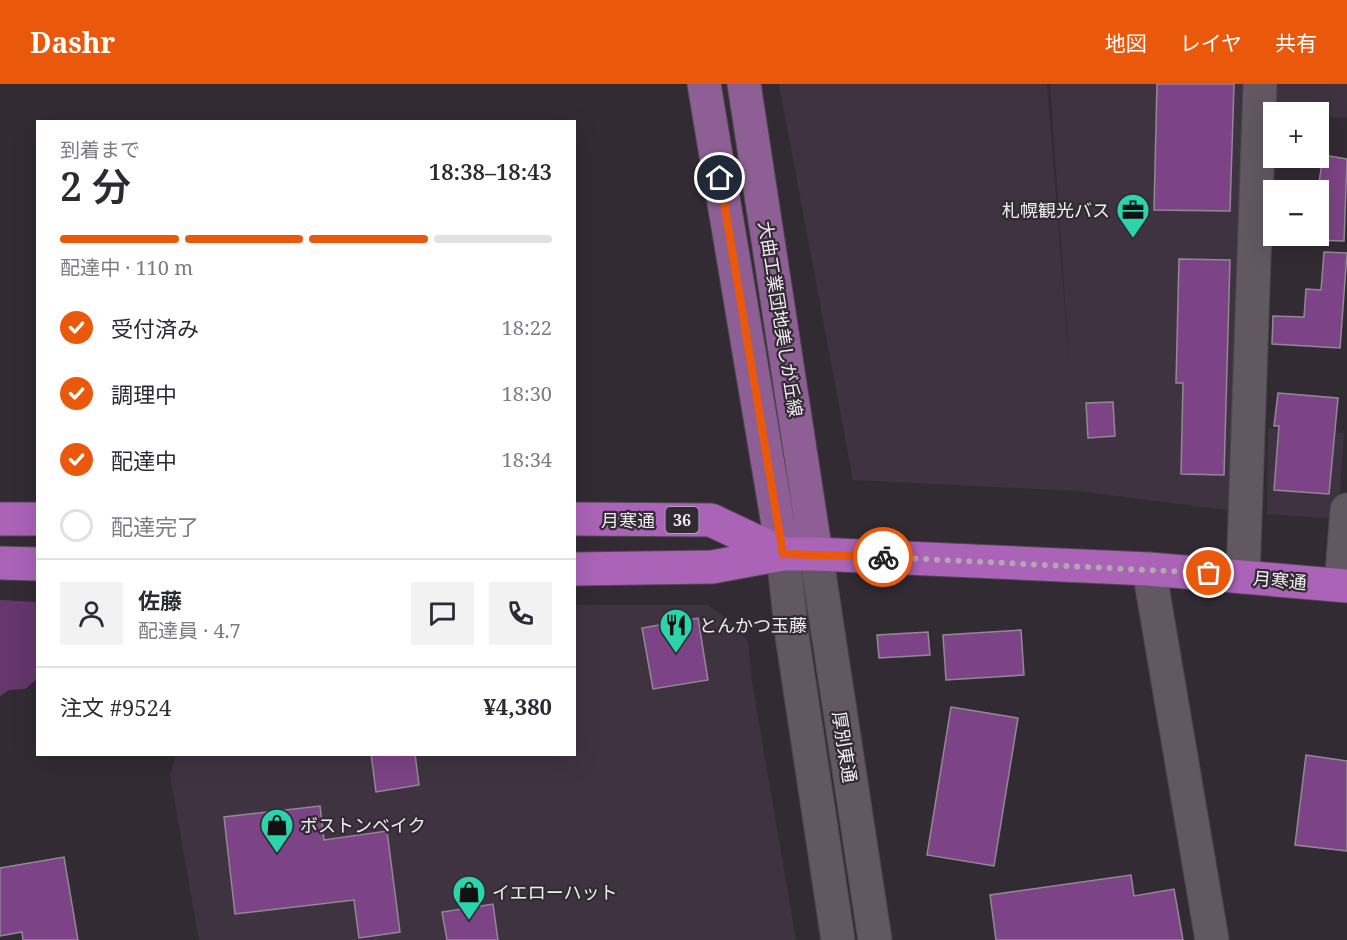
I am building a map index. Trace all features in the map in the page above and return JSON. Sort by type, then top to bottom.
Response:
[{"type":"highway","points":[[0,519],[36,519]]},
{"type":"highway","name":"月寒通","points":[[576,519],[711,520],[783,554]]},
{"type":"highway","name":"月寒通","points":[[576,568],[712,567],[783,554],[816,554],[1149,569],[1344,586]]},
{"type":"highway","points":[[0,563],[36,564]]},
{"type":"main road","name":"大曲工業団地美しが丘線","points":[[704,84],[783,554]]},
{"type":"main road","name":"大曲工業団地美しが丘線","points":[[744,84],[816,554]]},
{"type":"street","points":[[1243,577],[1260,84]]},
{"type":"street","points":[[1344,586],[1347,510]]},
{"type":"street","name":"厚別東通","points":[[783,554],[792,636],[838,940]]},
{"type":"street","name":"厚別東通","points":[[816,554],[875,940]]},
{"type":"street","points":[[1149,569],[1212,940]]},
{"type":"shaded area","points":[[779,84],[1047,84],[1070,372],[1050,84],[1242,84],[1234,511],[1079,491],[853,480]]},
{"type":"shaded area","points":[[1277,84],[1347,84],[1347,118],[1329,117],[1329,102],[1276,102]]},
{"type":"shaded area","points":[[1268,428],[1344,433],[1338,519],[1267,514]]},
{"type":"shaded area","points":[[0,600],[36,602],[36,680],[25,689],[9,690],[0,696]]},
{"type":"shaded area","points":[[576,605],[708,605],[731,622],[748,641],[752,682],[796,940],[199,940],[170,775],[176,756],[576,756]]},
{"type":"building","points":[[1157,84],[1234,84],[1230,211],[1154,210]]},
{"type":"building","points":[[1329,156],[1347,159],[1344,241],[1329,241],[1329,180],[1319,180],[1321,168],[1329,168]]},
{"type":"building","points":[[1324,252],[1347,253],[1340,348],[1272,344],[1273,316],[1304,317],[1306,289],[1321,290]]},
{"type":"building","points":[[1179,259],[1230,260],[1224,475],[1181,474],[1183,383],[1176,383]]},
{"type":"building","points":[[1278,393],[1338,398],[1329,494],[1274,490],[1279,426],[1274,426]]},
{"type":"building","points":[[1113,402],[1115,436],[1088,438],[1086,403]]},
{"type":"building","points":[[698,618],[708,680],[653,689],[642,628]]},
{"type":"building","points":[[1021,630],[1024,675],[946,680],[943,635]]},
{"type":"building","points":[[928,632],[930,655],[879,658],[877,635]]},
{"type":"building","points":[[951,707],[1018,718],[994,866],[927,855]]},
{"type":"building","points":[[1306,755],[1347,761],[1347,851],[1295,845]]},
{"type":"building","points":[[371,756],[415,756],[419,785],[376,792]]},
{"type":"building","points":[[320,806],[324,840],[387,831],[400,932],[359,938],[354,900],[235,914],[224,817]]},
{"type":"building","points":[[64,857],[78,940],[23,940],[22,932],[0,936],[0,868]]},
{"type":"building","points":[[1131,875],[1134,896],[1174,889],[1183,940],[996,940],[990,895]]},
{"type":"building","name":"イエローハット","points":[[493,904],[498,940],[447,940],[442,912]]},
{"type":"way so far","points":[[883,557],[1209,573]]},
{"type":"place","name":"札幌観光バス","points":[[1133,239]]},
{"type":"place","name":"とんかつ玉藤","points":[[676,654]]},
{"type":"place","name":"ボストンベイク","points":[[277,854]]},
{"type":"place","name":"イエローハット","points":[[469,921]]},
{"type":"route","points":[[720,178],[783,554],[883,557]]}]
